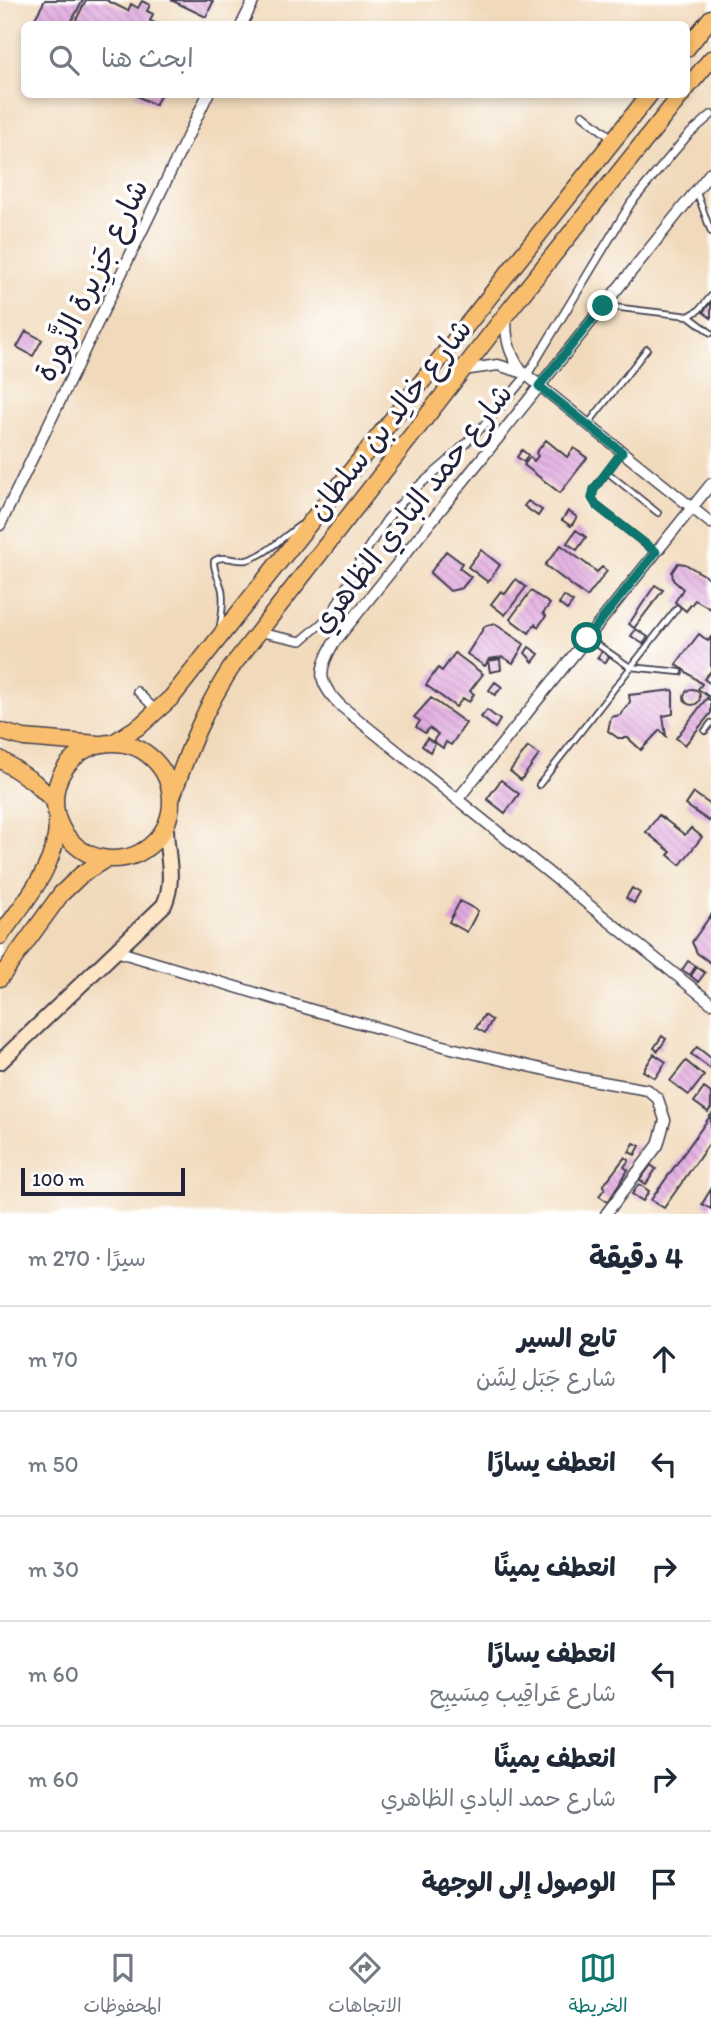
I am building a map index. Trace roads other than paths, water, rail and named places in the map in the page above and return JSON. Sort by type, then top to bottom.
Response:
[{"type":"main road","points":[[690,44],[711,18]]},
{"type":"main road","points":[[690,85],[711,59]]},
{"type":"main road","name":"شارع خالِد بن سلطان","points":[[107,743],[158,711],[172,697],[647,98]]},
{"type":"main road","name":"شارع خالِد بن سلطان","points":[[172,797],[196,730],[214,694],[257,632],[679,98]]},
{"type":"main road","points":[[0,731],[24,738],[107,743],[138,749],[159,765],[168,780],[172,797],[166,827],[148,849],[135,856],[121,859],[92,856],[74,844],[61,827],[56,808],[34,782],[0,759]]},
{"type":"main road","points":[[0,936],[29,895],[55,848],[57,786],[63,772],[73,759],[86,750],[107,743]]},
{"type":"main road","points":[[0,1062],[164,905],[172,877],[166,827]]},
{"type":"main road","points":[[0,978],[61,894],[82,874],[106,859]]},
{"type":"main road","points":[[0,923],[29,895]]},
{"type":"street","points":[[244,21],[254,0]]},
{"type":"street","name":"شارع جَزِيرة الزَّورة","points":[[0,525],[206,98]]},
{"type":"street","points":[[583,115],[614,140]]},
{"type":"street","points":[[257,632],[301,641],[324,621],[387,519],[410,493],[447,462],[490,419],[525,374],[631,203],[688,135],[711,115]]},
{"type":"street","name":"شارع حمد البادي الظاهري","points":[[711,172],[333,644],[323,660],[321,673],[323,684],[330,695],[711,1003]]},
{"type":"street","points":[[507,313],[508,341],[513,358],[525,374],[711,523]]},
{"type":"street","points":[[463,370],[498,365],[525,374]]},
{"type":"street","points":[[457,800],[711,484]]},
{"type":"street","points":[[137,691],[158,711]]},
{"type":"street","points":[[116,951],[312,1010],[451,1048],[580,1078],[648,1090],[657,1098],[665,1120],[658,1145],[606,1214]]},
{"type":"lane","points":[[696,190],[711,232]]},
{"type":"lane","points":[[690,316],[711,296]]},
{"type":"lane","points":[[603,306],[690,316],[711,333]]},
{"type":"lane","points":[[587,424],[647,349]]},
{"type":"lane","points":[[622,452],[593,492],[595,504],[656,552]]},
{"type":"lane","points":[[607,472],[657,513]]},
{"type":"lane","points":[[215,643],[223,598],[213,567],[216,559],[221,557],[240,561],[252,558],[320,510]]},
{"type":"lane","points":[[539,785],[677,608]]},
{"type":"lane","points":[[587,638],[630,667],[680,672]]},
{"type":"lane","points":[[705,731],[711,723]]}]
